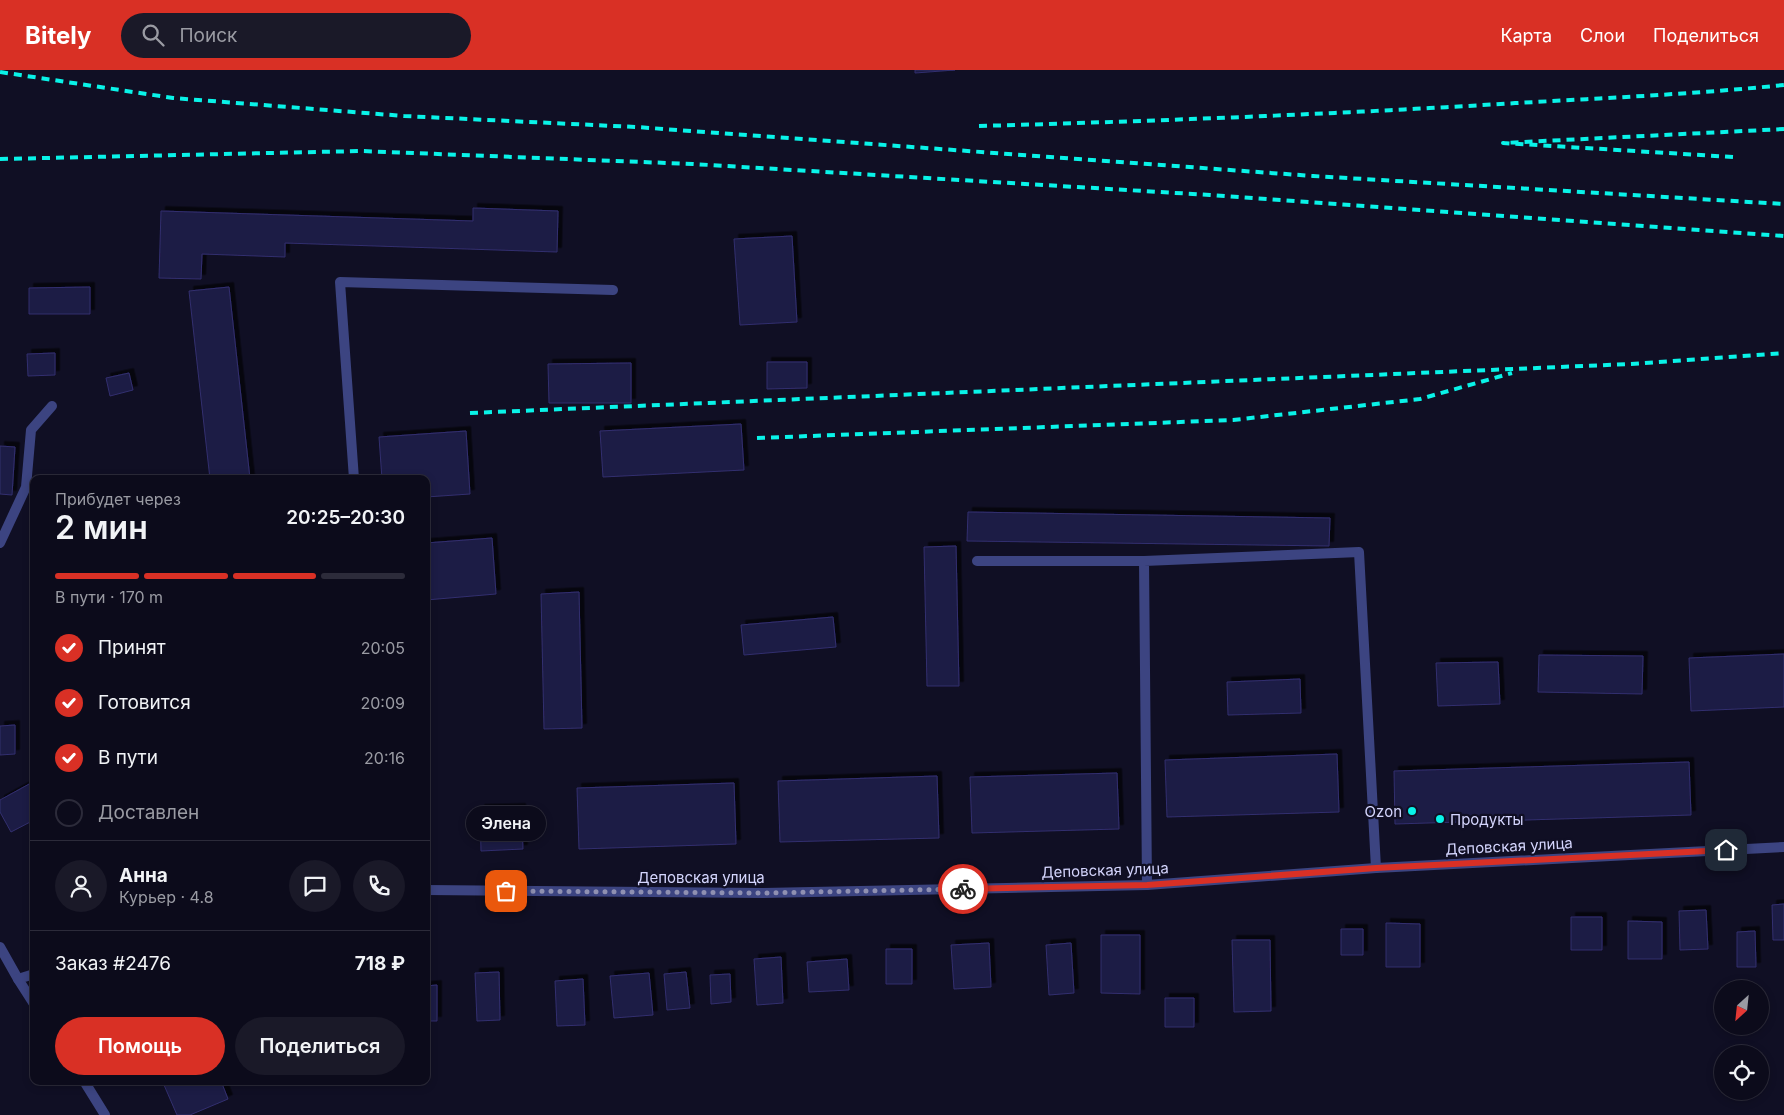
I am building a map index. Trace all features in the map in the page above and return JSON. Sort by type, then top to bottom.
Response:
[{"type":"street","points":[[354,475],[340,282],[613,290]]},
{"type":"street","points":[[0,543],[26,487],[31,430],[52,406]]},
{"type":"street","points":[[977,561],[1144,561],[1359,552],[1376,868]]},
{"type":"street","points":[[1144,561],[1147,885]]},
{"type":"street","name":"Деповская улица","points":[[430,890],[763,893],[1147,885],[1376,868],[1784,847]]},
{"type":"street","points":[[0,947],[30,998]]},
{"type":"street","points":[[18,979],[30,975]]},
{"type":"street","points":[[86,1085],[105,1115]]},
{"type":"building","points":[[915,70],[955,70],[915,73]]},
{"type":"building","points":[[473,208],[558,211],[557,252],[285,243],[285,257],[202,254],[201,279],[159,278],[161,211],[473,221]]},
{"type":"building","points":[[792,236],[797,322],[740,325],[734,239]]},
{"type":"building","points":[[90,287],[90,314],[29,314],[29,288]]},
{"type":"building","points":[[229,287],[250,475],[210,475],[189,291]]},
{"type":"building","points":[[55,353],[55,375],[28,376],[27,354]]},
{"type":"building","points":[[767,362],[807,362],[807,388],[767,389]]},
{"type":"building","points":[[631,363],[631,403],[549,403],[548,364]]},
{"type":"building","points":[[129,373],[133,390],[110,396],[106,378]]},
{"type":"building","points":[[741,424],[744,470],[603,477],[600,431]]},
{"type":"building","points":[[466,431],[470,494],[430,497],[430,475],[382,475],[379,437]]},
{"type":"building","points":[[0,446],[15,447],[12,495],[0,494]]},
{"type":"building","points":[[968,512],[1330,518],[1329,546],[967,541]]},
{"type":"building","points":[[492,538],[496,594],[430,600],[430,543]]},
{"type":"building","points":[[956,546],[959,686],[927,686],[924,547]]},
{"type":"building","points":[[579,592],[582,728],[544,729],[541,594]]},
{"type":"building","points":[[833,617],[836,647],[744,655],[741,625]]},
{"type":"building","points":[[1784,654],[1784,707],[1691,711],[1689,658]]},
{"type":"building","points":[[1539,655],[1643,656],[1642,694],[1538,692]]},
{"type":"building","points":[[1498,662],[1500,704],[1438,706],[1436,663]]},
{"type":"building","points":[[1300,679],[1301,713],[1228,715],[1227,682]]},
{"type":"building","points":[[15,725],[15,754],[0,755],[0,726]]},
{"type":"building","points":[[1337,754],[1339,812],[1167,817],[1165,760]]},
{"type":"building","points":[[1689,762],[1691,815],[1395,824],[1394,771]]},
{"type":"building","points":[[1117,773],[1119,829],[972,833],[970,777]]},
{"type":"building","points":[[937,776],[939,838],[780,842],[778,781]]},
{"type":"building","points":[[734,783],[736,844],[579,849],[577,788]]},
{"type":"building","points":[[30,784],[30,822],[11,832],[0,812],[0,800]]},
{"type":"building","points":[[521,808],[523,849],[481,851],[480,809]]},
{"type":"building","points":[[1784,904],[1784,940],[1773,940],[1772,905]]},
{"type":"building","points":[[1706,910],[1708,949],[1680,950],[1679,911]]},
{"type":"building","points":[[1571,917],[1602,917],[1602,950],[1571,950]]},
{"type":"building","points":[[1628,921],[1662,922],[1662,959],[1628,959]]},
{"type":"building","points":[[1386,923],[1420,924],[1420,967],[1386,967]]},
{"type":"building","points":[[1341,929],[1363,929],[1363,955],[1341,955]]},
{"type":"building","points":[[1755,931],[1756,967],[1737,967],[1737,932]]},
{"type":"building","points":[[1101,935],[1140,935],[1140,994],[1101,993]]},
{"type":"building","points":[[1232,940],[1270,940],[1271,1011],[1234,1012]]},
{"type":"building","points":[[989,943],[991,987],[954,989],[951,945]]},
{"type":"building","points":[[1071,943],[1074,993],[1049,995],[1046,945]]},
{"type":"building","points":[[886,949],[912,949],[912,984],[886,984]]},
{"type":"building","points":[[781,957],[783,1003],[757,1005],[754,959]]},
{"type":"building","points":[[847,959],[849,990],[809,992],[807,962]]},
{"type":"building","points":[[499,972],[500,1020],[477,1021],[475,973]]},
{"type":"building","points":[[686,972],[690,1008],[667,1010],[664,974]]},
{"type":"building","points":[[649,973],[653,1015],[614,1018],[610,976]]},
{"type":"building","points":[[730,974],[731,1002],[711,1004],[710,975]]},
{"type":"building","points":[[583,979],[585,1025],[557,1026],[555,981]]},
{"type":"building","points":[[437,985],[437,1021],[430,1021],[430,986]]},
{"type":"building","points":[[1165,998],[1194,998],[1194,1027],[1165,1027]]},
{"type":"building","points":[[164,1085],[223,1085],[228,1099],[190,1115],[177,1115]]},
{"type":"railway","points":[[0,72],[173,98],[404,116],[636,127],[1313,176],[1784,204]]},
{"type":"railway","points":[[979,126],[1383,111],[1650,96],[1784,85]]},
{"type":"railway","points":[[1733,157],[1503,143],[1784,129]]},
{"type":"railway","points":[[0,159],[361,151],[693,164],[1210,195],[1784,236]]},
{"type":"railway","points":[[470,413],[1631,364],[1784,353]]},
{"type":"railway","points":[[757,438],[1233,420],[1420,399],[1512,373]]},
{"type":"way so far","points":[[506,891],[763,893],[963,889]]},
{"type":"place","name":"Ozon","points":[[1412,811]]},
{"type":"place","name":"Продукты","points":[[1440,819]]},
{"type":"place","name":"Элена","points":[[506,891]]},
{"type":"route","points":[[963,889],[1147,885],[1376,868],[1726,850]]}]
